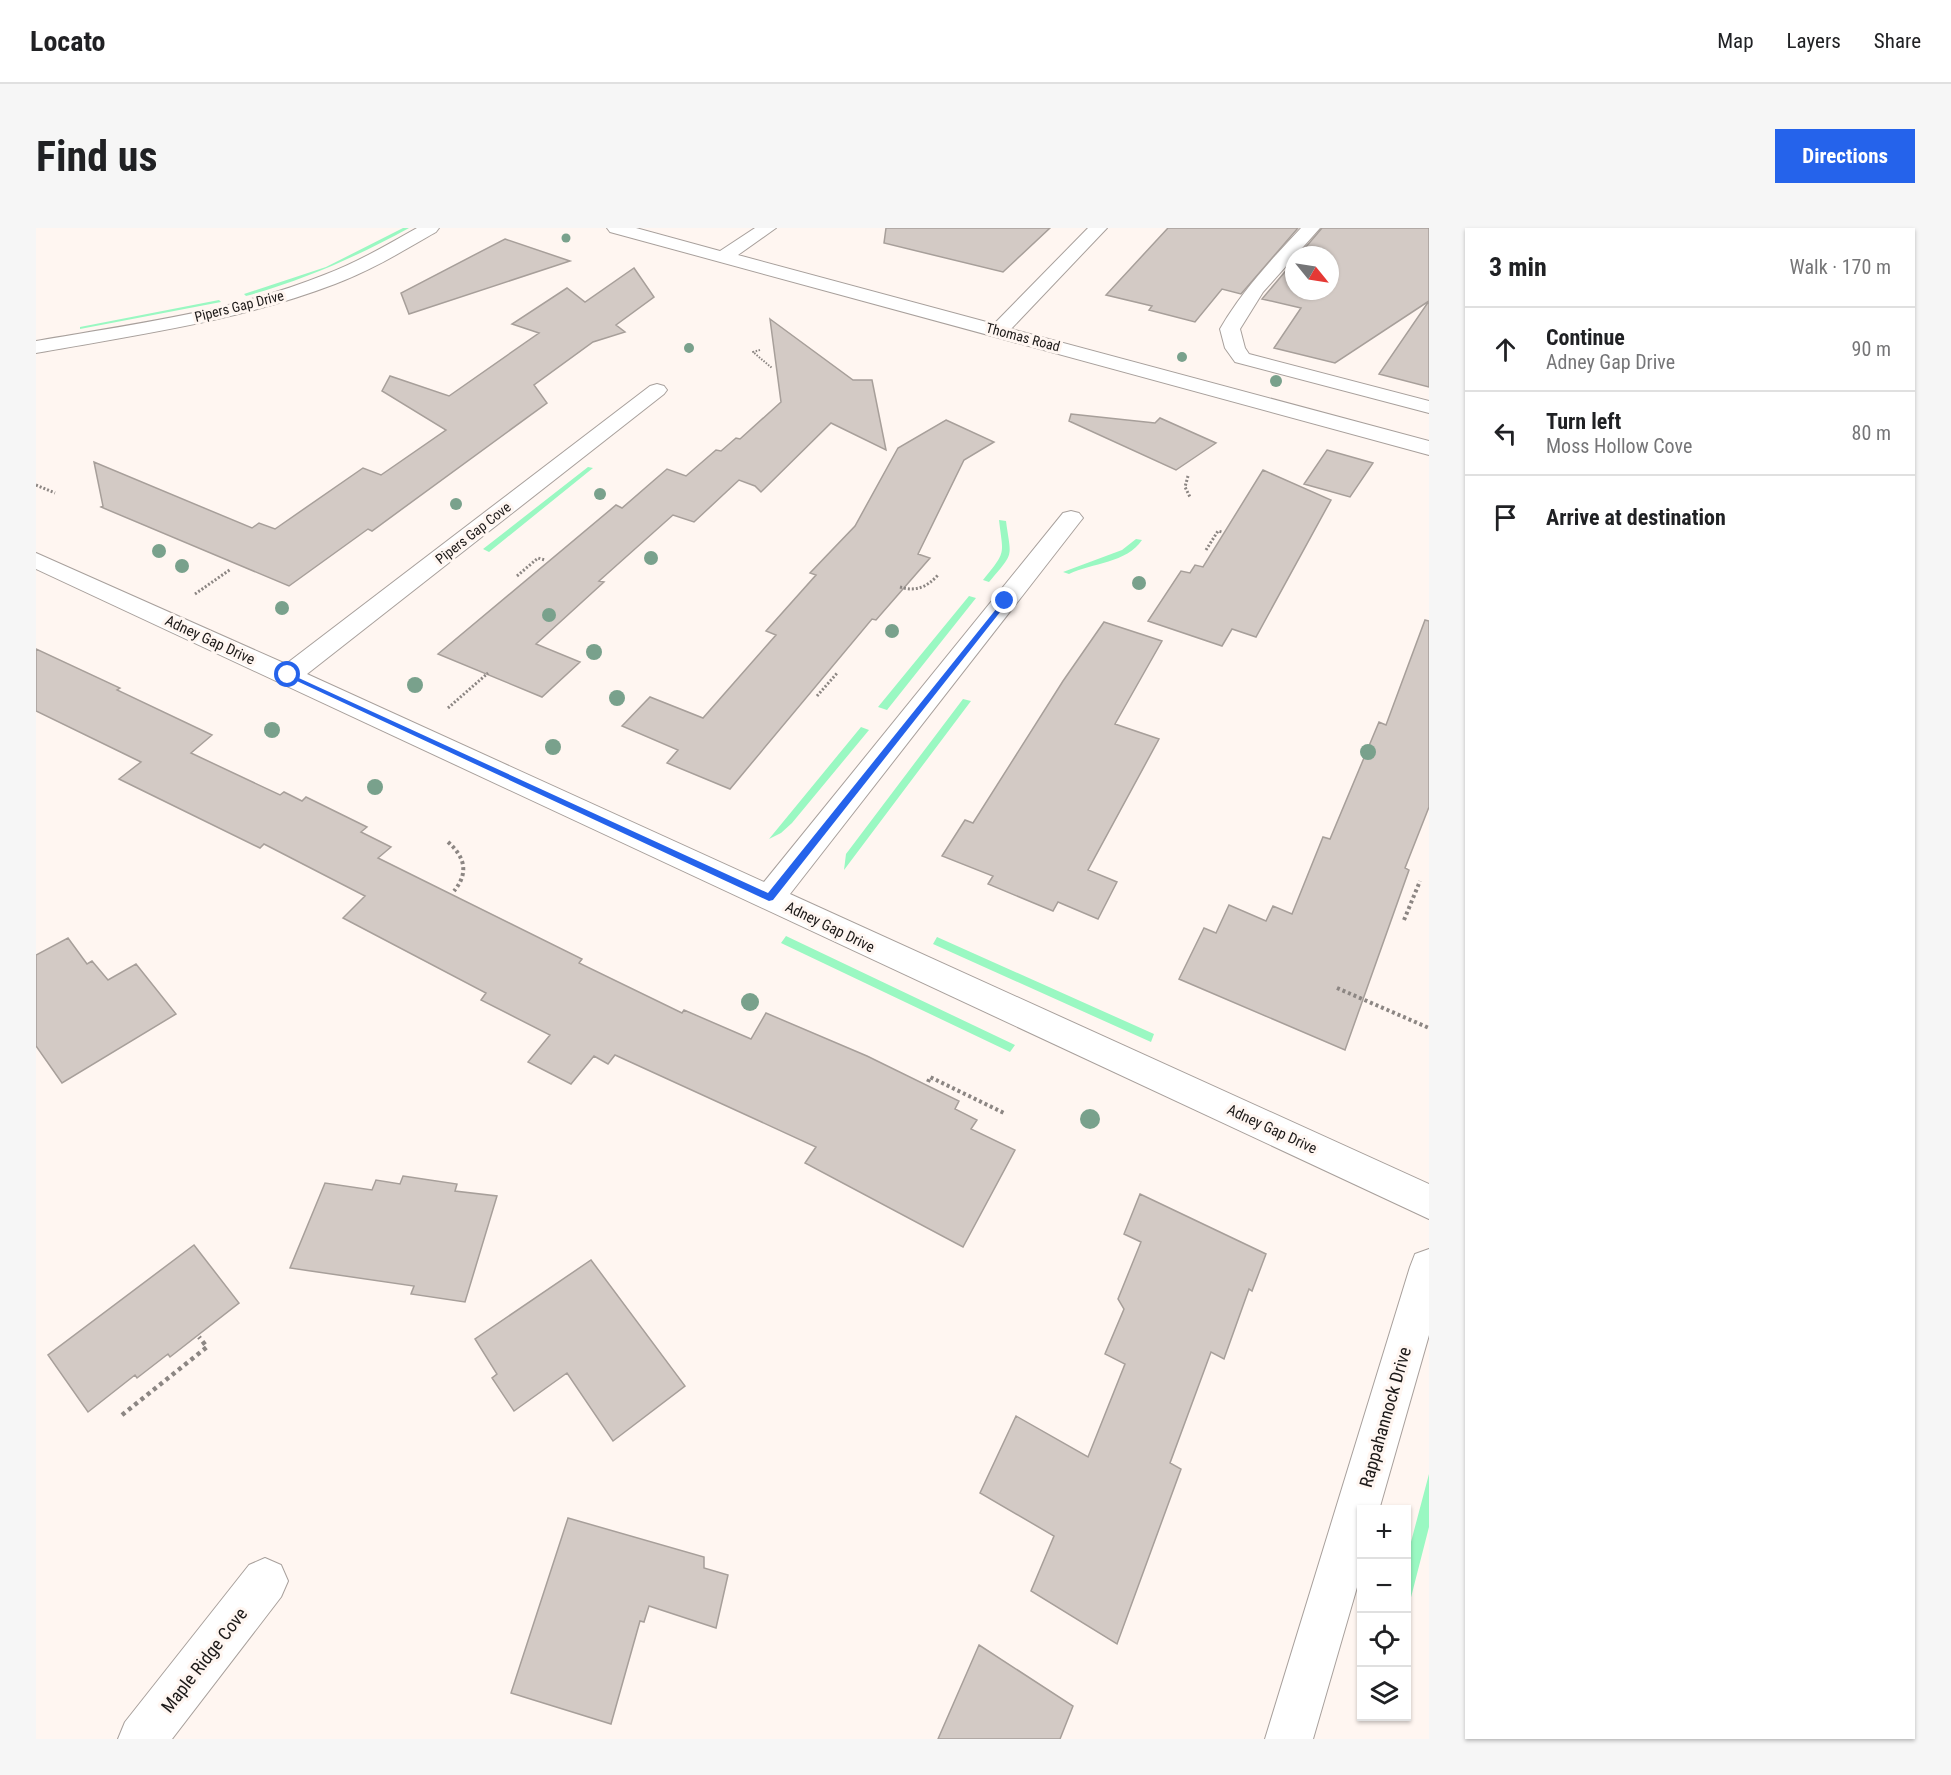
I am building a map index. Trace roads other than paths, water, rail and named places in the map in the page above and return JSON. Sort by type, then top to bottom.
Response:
[{"type":"street","name":"Pipers Gap Drive","points":[[36,347],[194,318],[273,298],[351,271],[430,228]]},
{"type":"street","name":"Thomas Road","points":[[616,228],[1429,448]]},
{"type":"street","points":[[723,257],[767,228]]},
{"type":"street","points":[[998,331],[1098,228]]},
{"type":"street","points":[[1311,228],[1274,266],[1240,309],[1230,329],[1235,348],[1242,358],[1429,407]]},
{"type":"street","points":[[1218,390],[1242,358]]},
{"type":"street","name":"Pipers Gap Cove","points":[[288,675],[657,390]]},
{"type":"street","points":[[769,897],[1071,519]]},
{"type":"street","name":"Adney Gap Drive","points":[[36,560],[1429,1202]]},
{"type":"street","name":"Rappahannock Drive","points":[[1289,1739],[1429,1267]]},
{"type":"street","name":"Maple Ridge Cove","points":[[142,1739],[265,1581]]}]
